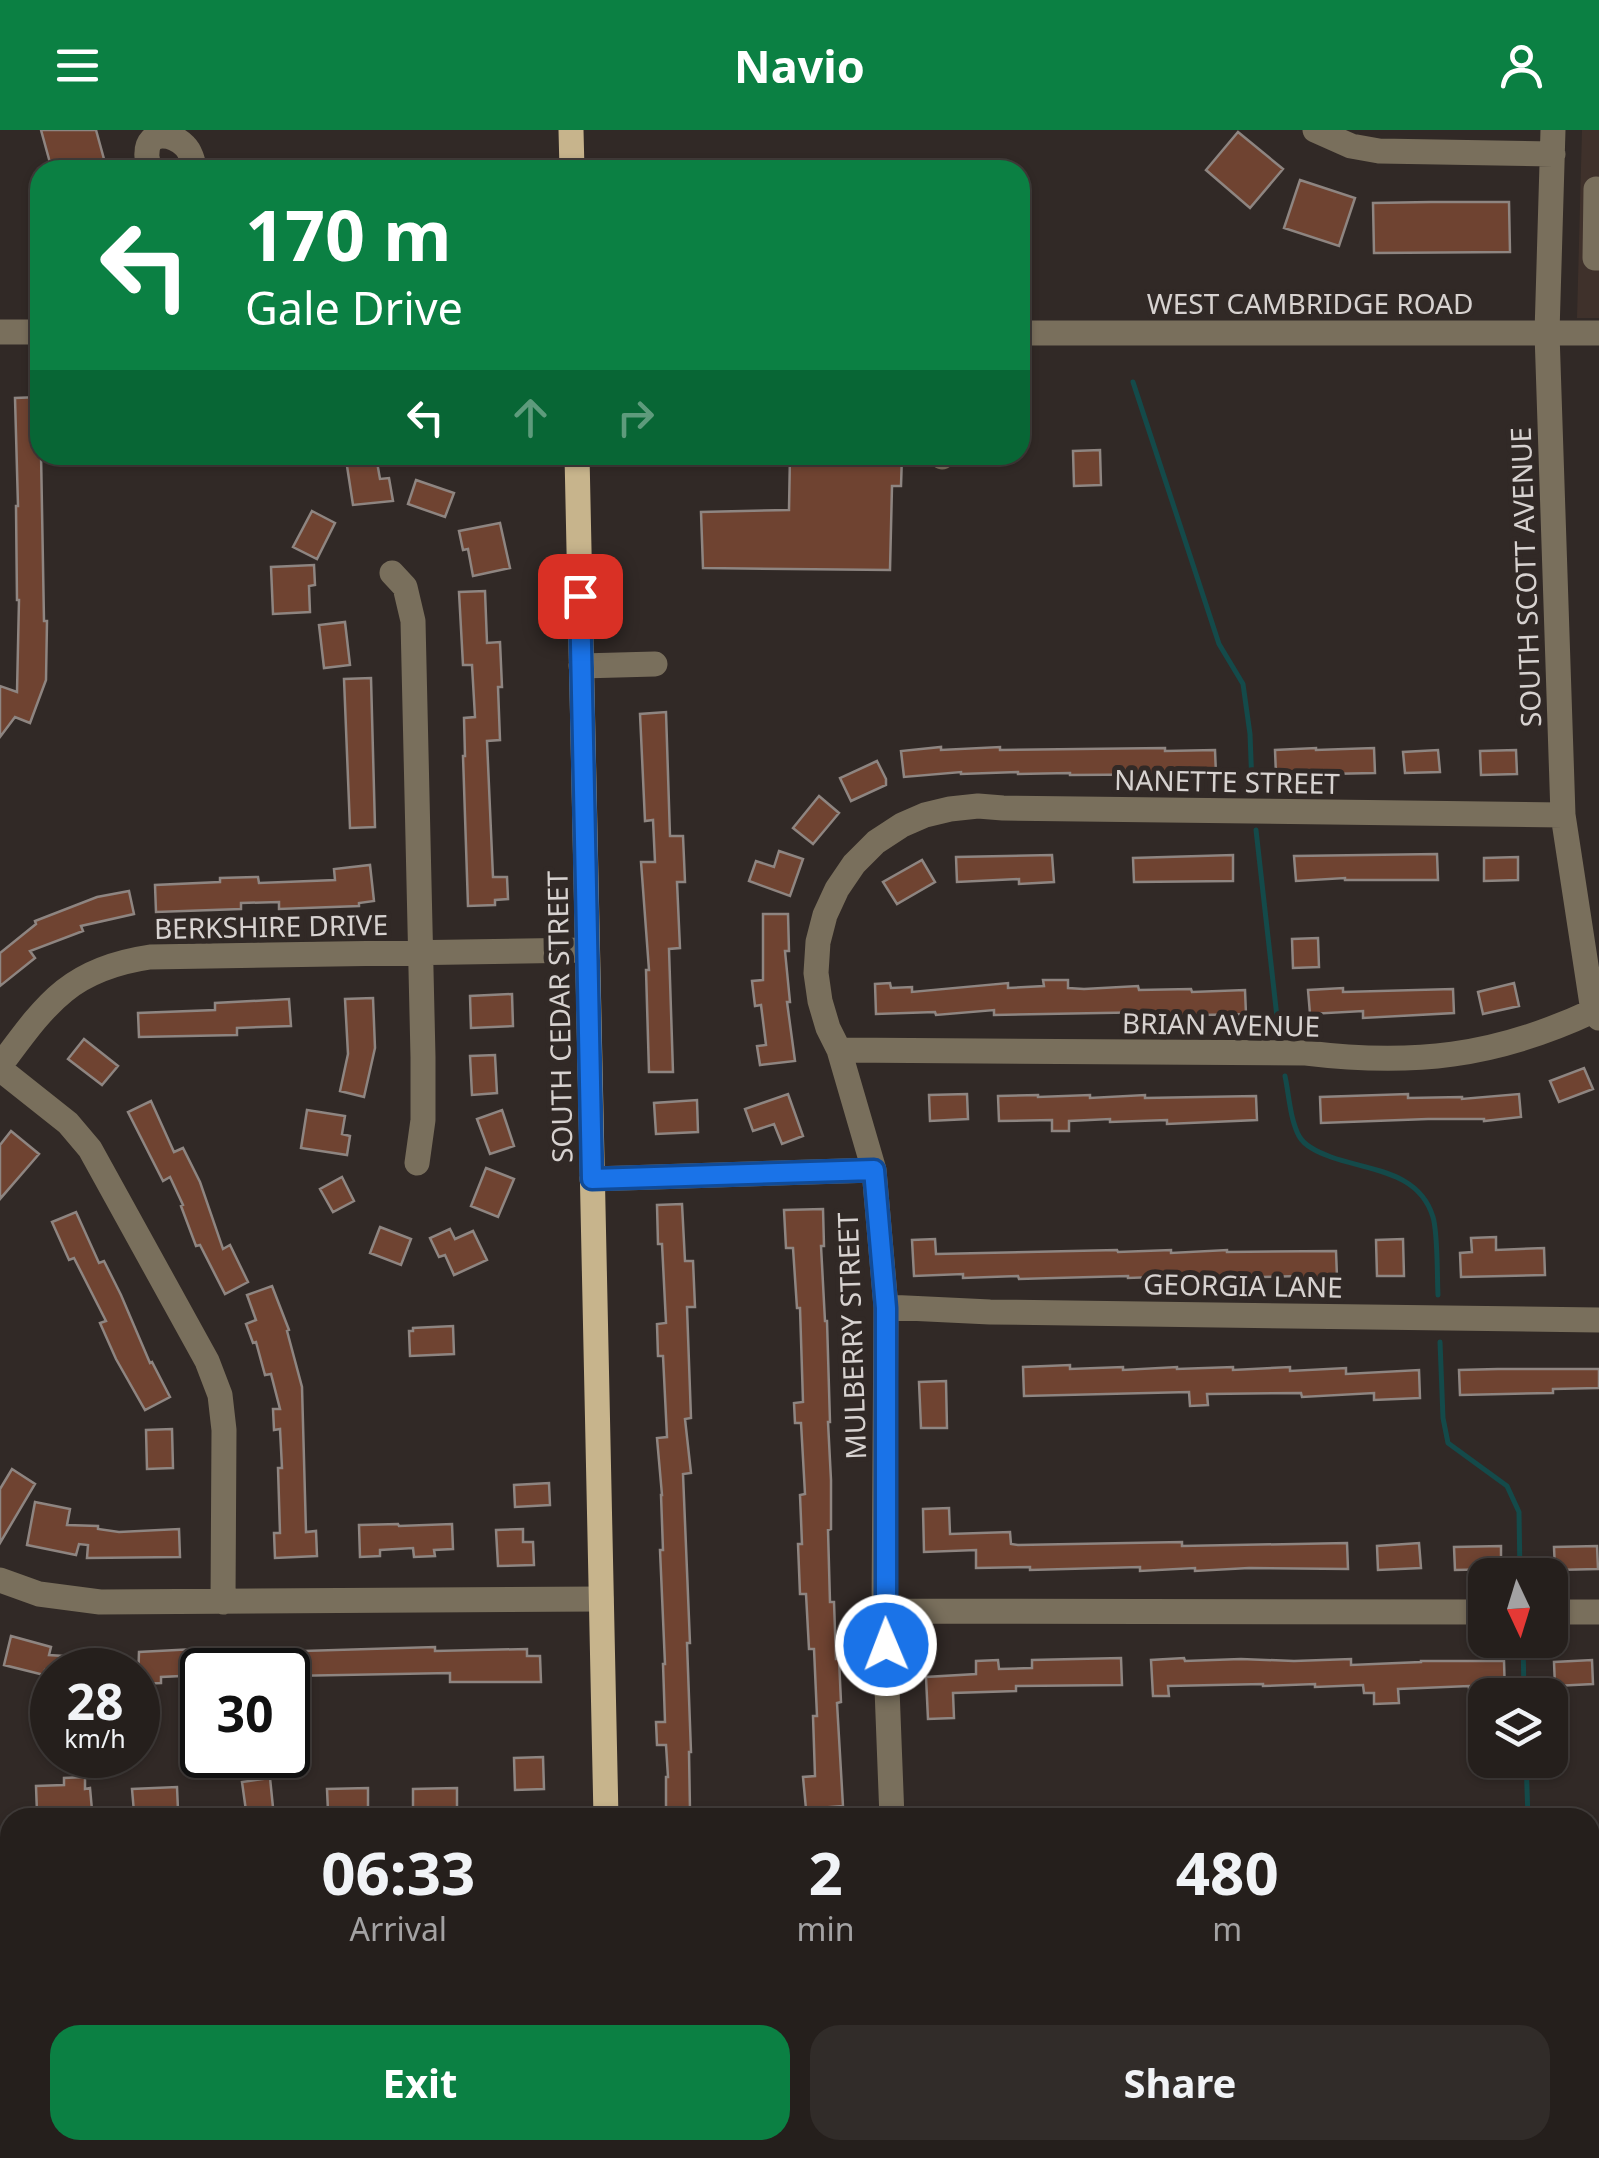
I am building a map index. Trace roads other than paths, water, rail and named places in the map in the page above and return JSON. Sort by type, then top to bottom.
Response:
[{"type":"main road","points":[[571,130],[572,160]]},
{"type":"main road","name":"SOUTH CEDAR STREET","points":[[577,465],[606,1808]]},
{"type":"street","points":[[1315,130],[1378,152],[1553,142]]},
{"type":"street","points":[[147,160],[149,142],[157,136],[169,135],[184,145],[192,160]]},
{"type":"street","name":"SOUTH SCOTT AVENUE","points":[[1553,142],[1546,334],[1562,815],[1596,1015]]},
{"type":"street","points":[[1596,189],[1595,258],[1599,258]]},
{"type":"street","points":[[0,332],[30,332]]},
{"type":"street","name":"WEST CAMBRIDGE ROAD","points":[[1030,333],[1599,334]]},
{"type":"street","points":[[392,573],[405,586],[412,620],[423,1120],[417,1164]]},
{"type":"street","points":[[581,666],[654,664]]},
{"type":"street","name":"NANETTE STREET","points":[[895,829],[925,815],[978,806],[1562,815]]},
{"type":"street","name":"MULBERRY STREET","points":[[892,1808],[884,1611],[886,1308],[874,1170],[839,1050],[820,1001],[816,973],[818,942],[837,889],[854,864],[895,829]]},
{"type":"street","name":"BERKSHIRE DRIVE","points":[[0,1068],[58,994],[99,969],[124,961],[150,957],[588,950]]},
{"type":"street","name":"BRIAN AVENUE","points":[[839,1050],[1306,1052],[1394,1060],[1489,1049],[1596,1015]]},
{"type":"street","points":[[0,1068],[68,1122],[90,1149],[206,1360],[220,1395],[224,1430],[223,1602]]},
{"type":"street","points":[[592,1179],[874,1170]]},
{"type":"street","name":"GEORGIA LANE","points":[[886,1308],[1599,1320]]},
{"type":"street","points":[[0,1580],[40,1594],[75,1600],[601,1600]]},
{"type":"street","points":[[884,1611],[1468,1612]]},
{"type":"street","points":[[1568,1612],[1599,1612]]},
{"type":"waterway","points":[[1133,382],[1219,644],[1243,684],[1252,786]]},
{"type":"waterway","points":[[1256,830],[1278,1026]]},
{"type":"waterway","points":[[1285,1076],[1294,1122],[1305,1143],[1331,1157],[1405,1181],[1426,1202],[1435,1224],[1438,1295]]},
{"type":"waterway","points":[[1440,1342],[1443,1418],[1448,1443],[1507,1486],[1519,1512],[1520,1558]]},
{"type":"waterway","points":[[1523,1658],[1524,1678]]},
{"type":"waterway","points":[[1527,1778],[1528,1808]]}]
